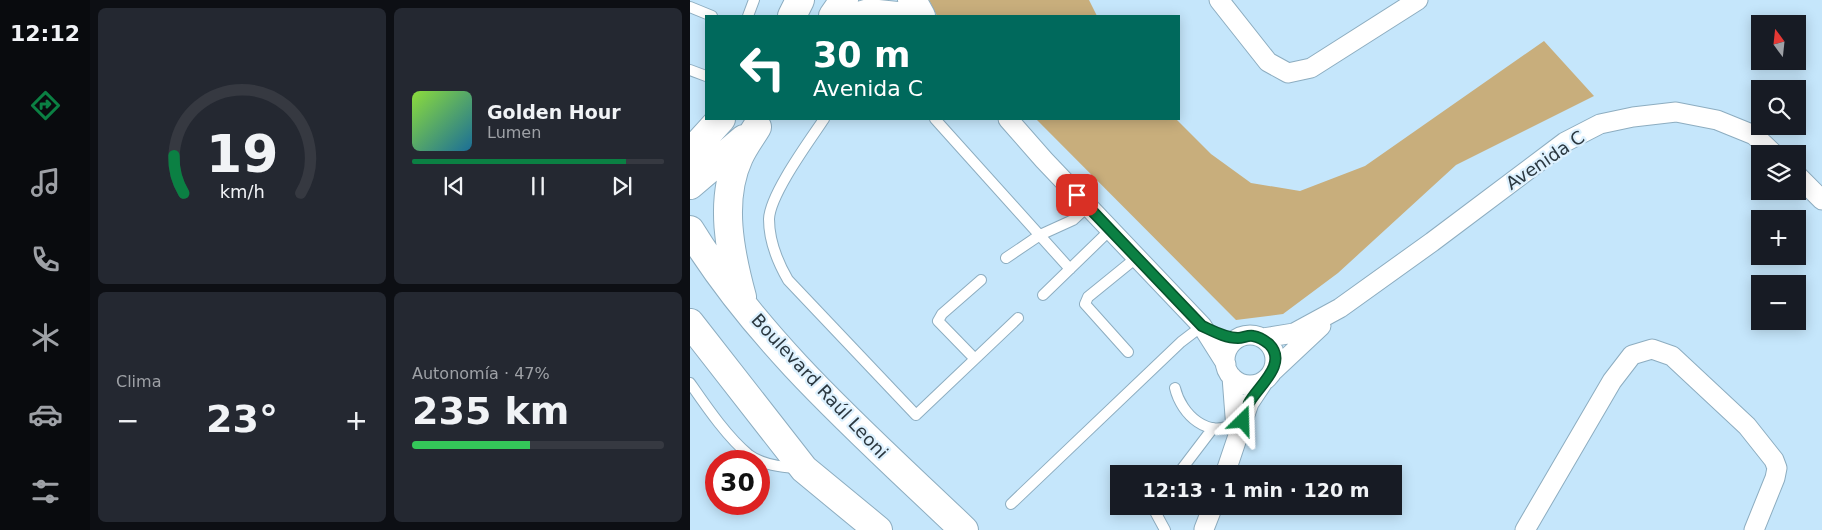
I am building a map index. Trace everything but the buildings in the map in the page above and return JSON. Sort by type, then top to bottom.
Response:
[{"type":"main road","points":[[792,15],[800,0]]},
{"type":"main road","points":[[834,15],[844,0]]},
{"type":"main road","points":[[899,0],[915,15]]},
{"type":"main road","points":[[912,0],[920,15]]},
{"type":"main road","points":[[864,15],[882,15]]},
{"type":"main road","points":[[690,127],[719,121]]},
{"type":"main road","points":[[690,153],[719,121]]},
{"type":"main road","points":[[690,185],[726,157],[760,123]]},
{"type":"main road","points":[[745,305],[734,268],[729,230],[729,194],[739,158],[760,123]]},
{"type":"main road","name":"Boulevard Raúl Leoni","points":[[690,230],[720,275],[833,405],[964,530]]},
{"type":"main road","points":[[690,322],[804,469],[878,530]]},
{"type":"street","points":[[1219,0],[1268,62],[1288,73],[1311,68],[1418,0]]},
{"type":"street","name":"Avenida C","points":[[1236,431],[1227,352],[1234,341],[1251,335],[1263,338],[1294,333],[1340,308],[1432,242],[1565,142],[1600,124],[1633,117],[1676,112],[1717,120],[1754,135],[1765,145]]},
{"type":"street","name":"Avenida C","points":[[1009,120],[1136,258],[1202,326],[1229,371]]},
{"type":"street","points":[[1806,184],[1822,200]]},
{"type":"street","name":"Avenida C","points":[[1227,465],[1236,431],[1250,403],[1268,376],[1340,308]]},
{"type":"street","name":"Avenida C","points":[[1202,326],[1222,335],[1239,338]]},
{"type":"street","points":[[1229,371],[1247,385],[1268,376],[1276,358],[1272,347],[1263,338]]},
{"type":"street","points":[[1525,530],[1612,381],[1632,355],[1652,349],[1672,356],[1747,426],[1774,460],[1778,468],[1754,530]]},
{"type":"street","points":[[1200,530],[1208,515]]},
{"type":"lane","points":[[748,15],[754,0]]},
{"type":"lane","points":[[690,7],[710,15]]},
{"type":"lane","points":[[690,70],[705,76]]},
{"type":"lane","points":[[823,120],[797,158],[773,204],[769,217],[776,257],[788,280],[916,415],[1018,318]]},
{"type":"lane","points":[[936,120],[1070,269]]},
{"type":"lane","points":[[1006,258],[1040,235],[1073,220],[1088,206]]},
{"type":"lane","points":[[1043,295],[1110,230]]},
{"type":"lane","points":[[1128,352],[1085,304],[1088,297],[1136,258]]},
{"type":"lane","points":[[975,359],[938,321],[942,314],[981,280]]},
{"type":"lane","points":[[1011,504],[1181,342],[1202,326]]},
{"type":"lane","points":[[690,383],[716,419],[750,455],[777,466],[804,469]]},
{"type":"lane","points":[[1175,388],[1178,400],[1191,417],[1204,426],[1228,428],[1236,431]]},
{"type":"lane","points":[[1185,465],[1213,428]]},
{"type":"lane","points":[[1157,515],[1165,530]]},
{"type":"shaded area","points":[[929,0],[1089,0],[1096,15],[936,15]]},
{"type":"shaded area","points":[[1544,41],[1594,96],[1456,165],[1338,273],[1283,314],[1236,320],[1037,120],[1177,120],[1211,154],[1251,183],[1300,191],[1365,166]]},
{"type":"route","points":[[1077,195],[1202,326],[1222,335],[1239,338],[1251,335],[1263,338],[1272,347],[1276,358],[1273,371],[1263,382],[1250,403],[1243,421]]}]
